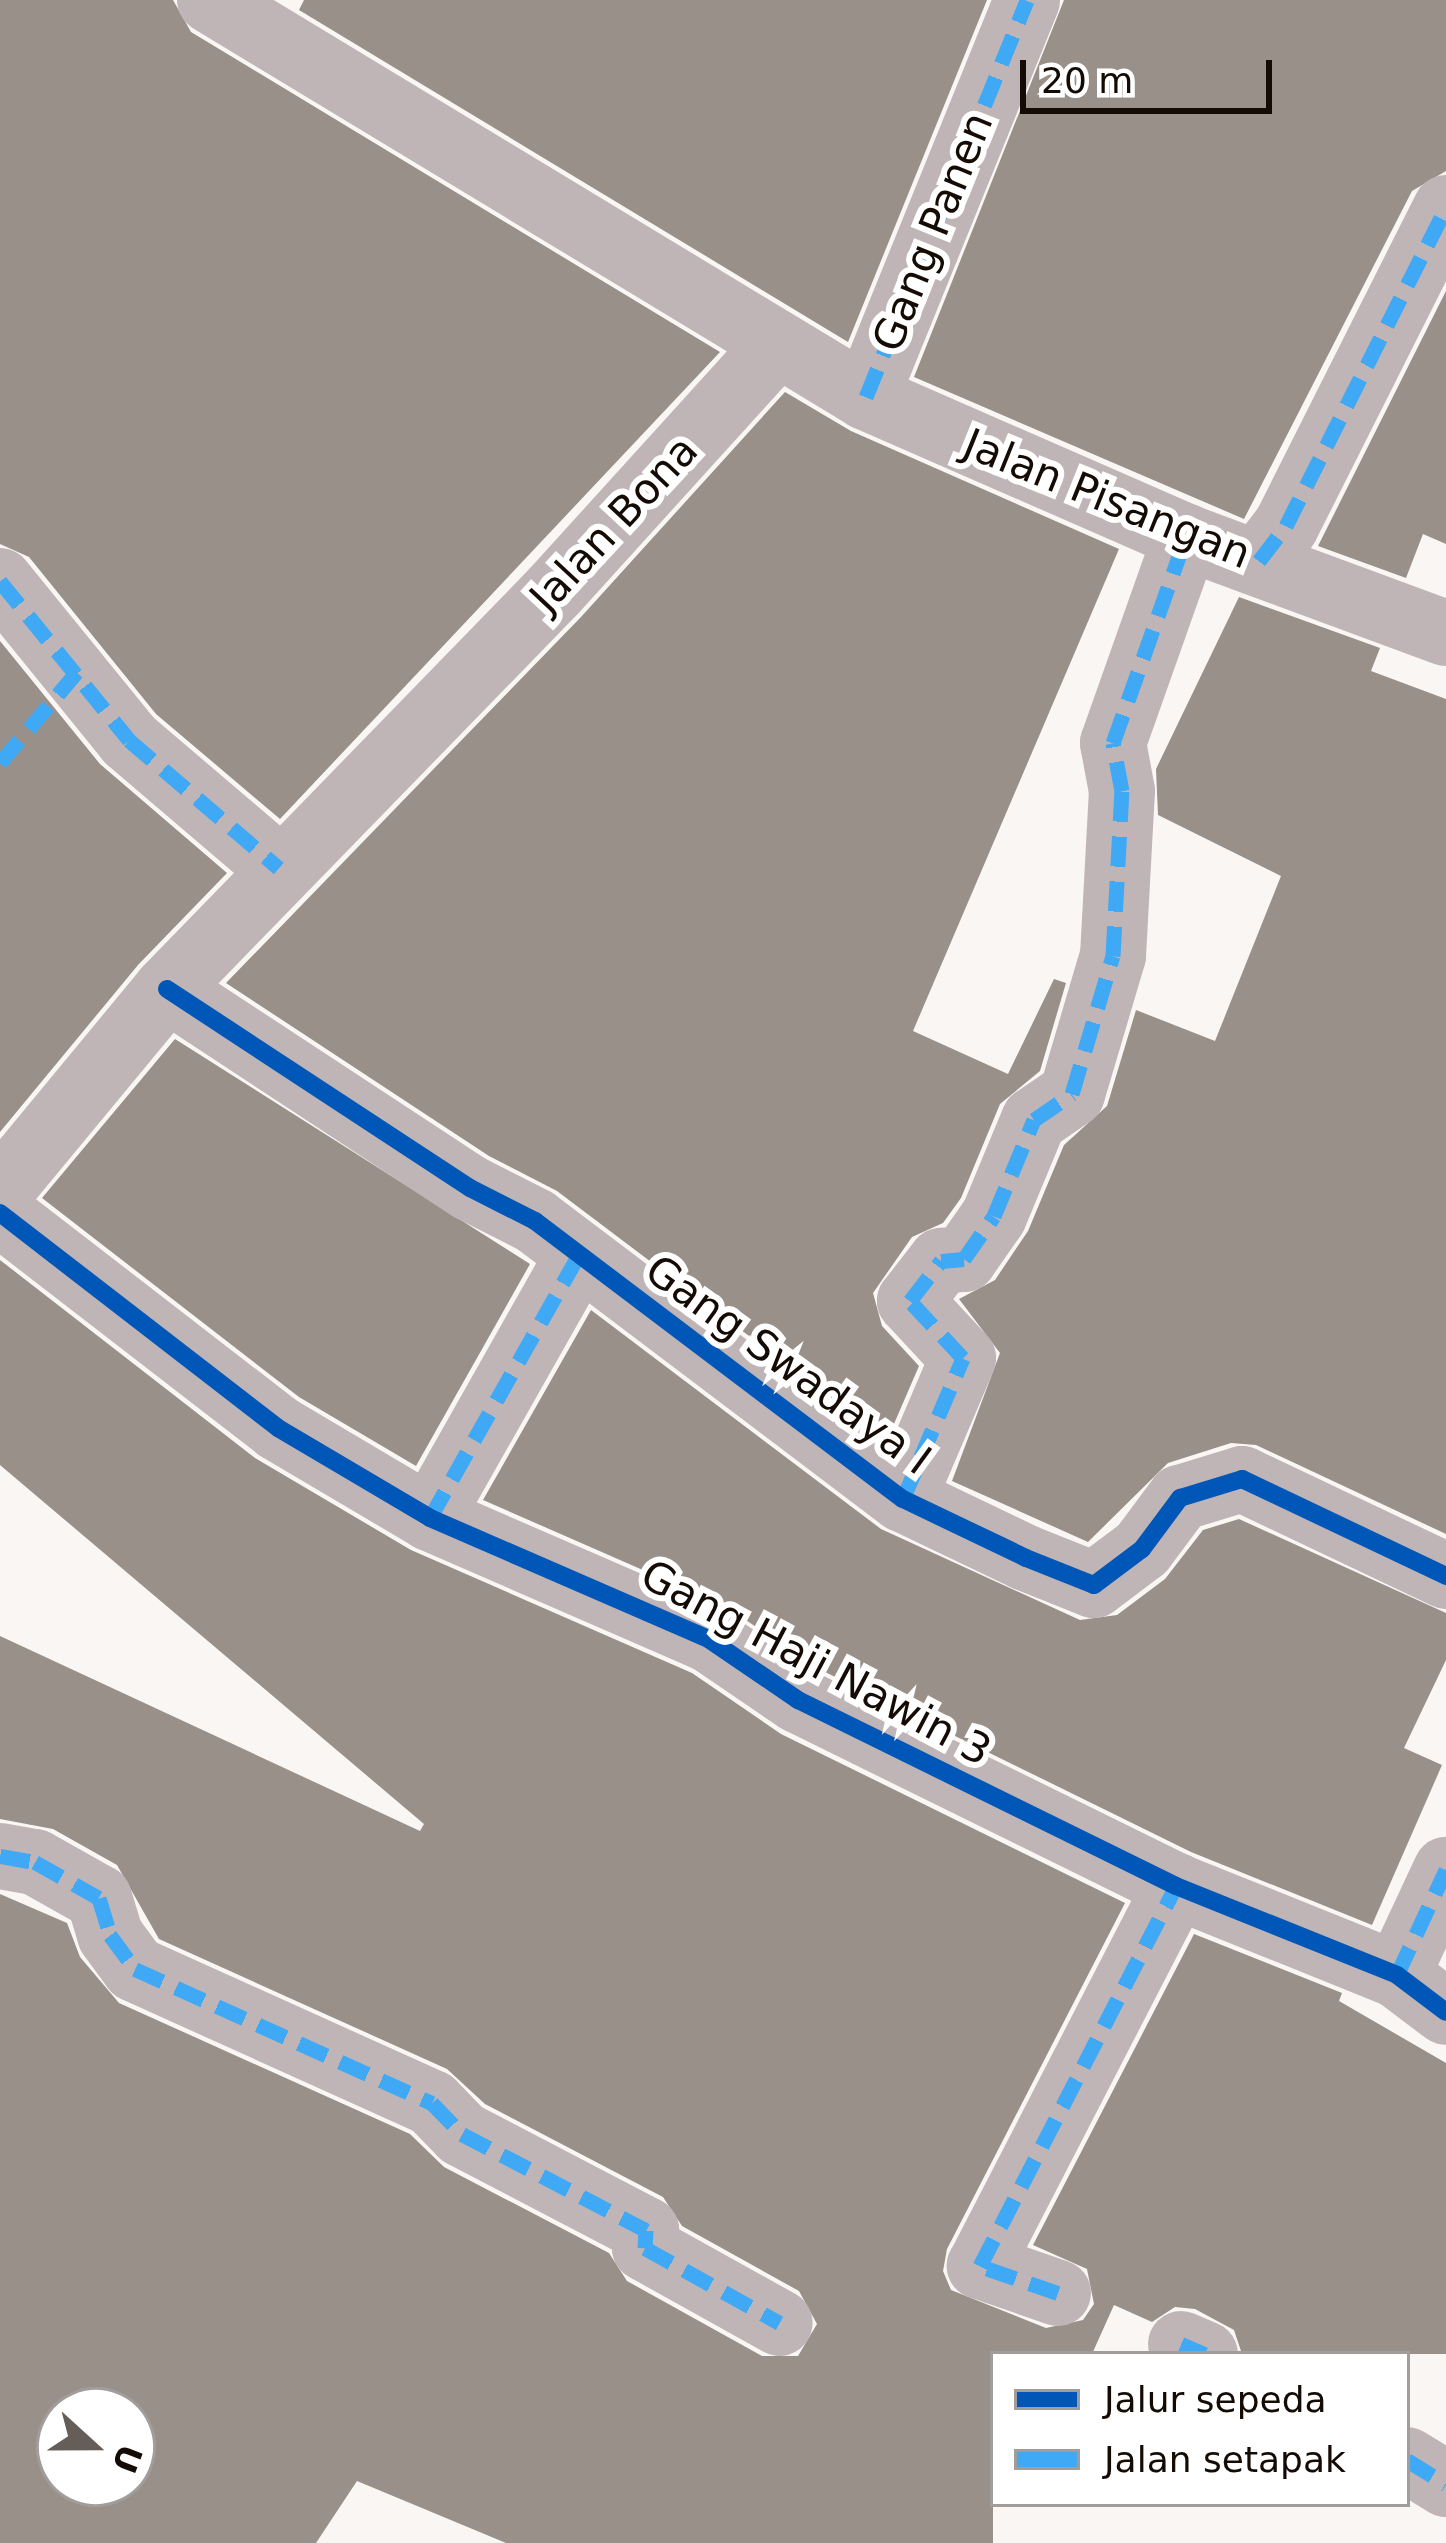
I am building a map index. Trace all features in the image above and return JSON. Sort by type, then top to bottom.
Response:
[{"type":"street","points":[[210,0],[778,344]]},
{"type":"street","name":"Gang Panen","points":[[866,398],[1027,0]]},
{"type":"street","points":[[1258,562],[1286,526],[1446,208]]},
{"type":"street","name":"Jalan Pisangan","points":[[778,344],[866,398],[1186,537],[1446,633]]},
{"type":"street","name":"Jalan Bona","points":[[0,1191],[167,989],[279,868],[554,591],[778,344]]},
{"type":"street","points":[[903,1499],[963,1358],[910,1301],[941,1261],[964,1259],[994,1216],[1034,1120],[1072,1094],[1113,956],[1121,791],[1113,743],[1186,537]]},
{"type":"street","points":[[0,581],[129,740],[279,868]]},
{"type":"street","name":"Gang Swadaya I","points":[[167,989],[470,1189],[535,1221],[740,1369],[903,1499],[1094,1585],[1142,1549],[1180,1498],[1242,1479],[1446,1576]]},
{"type":"street","name":"Gang Haji Nawin 3","points":[[0,1213],[278,1428],[430,1518],[710,1640],[798,1700],[1176,1886],[1422,1993]]},
{"type":"street","points":[[430,1518],[578,1256]]},
{"type":"street","points":[[0,1856],[35,1862],[98,1898],[110,1935],[135,1969],[432,2104],[462,2134],[646,2230],[646,2248],[780,2323]]},
{"type":"street","points":[[1422,1993],[1446,1870]]},
{"type":"street","points":[[1058,2293],[980,2266],[1176,1886]]},
{"type":"street","points":[[1410,2462],[1446,2484]]},
{"type":"building","points":[[0,0],[173,0],[191,32],[720,352],[280,819],[156,714],[29,557],[0,544]]},
{"type":"building","points":[[304,0],[987,0],[848,342],[299,10]]},
{"type":"building","points":[[1064,0],[1446,0],[1446,171],[1412,191],[1244,519],[914,377]]},
{"type":"building","points":[[1446,291],[1446,544],[1423,534],[1406,578],[1318,546]]},
{"type":"building","points":[[785,392],[851,431],[1119,549],[913,1031],[1008,1074],[1054,979],[1066,983],[1040,1071],[1000,1104],[961,1198],[943,1223],[912,1237],[873,1293],[882,1326],[919,1366],[887,1440],[557,1191],[489,1156],[226,983],[581,617]]},
{"type":"building","points":[[1239,597],[1380,648],[1371,671],[1446,699],[1446,1534],[1256,1445],[1231,1443],[1168,1463],[1088,1542],[952,1481],[1000,1353],[959,1299],[995,1280],[1028,1231],[1064,1145],[1107,1106],[1136,1010],[1215,1041],[1281,876],[1158,815],[1156,769]]},
{"type":"building","points":[[0,641],[100,764],[227,873],[138,965],[0,1132]]},
{"type":"building","points":[[175,1039],[530,1264],[416,1466],[299,1397],[42,1198]]},
{"type":"building","points":[[0,1260],[255,1458],[411,1550],[692,1673],[781,1734],[1125,1903],[947,2249],[943,2271],[951,2290],[1046,2328],[1083,2320],[1094,2304],[1087,2269],[1033,2245],[1194,1934],[1342,1993],[1339,2001],[1446,2063],[1446,2354],[1241,2351],[1234,2330],[1195,2309],[1175,2307],[1152,2322],[1114,2305],[1093,2351],[990,2351],[993,2543],[506,2543],[357,2481],[316,2543],[0,2543],[0,1894],[67,1923],[80,1957],[119,2003],[410,2134],[444,2167],[609,2253],[627,2281],[762,2356],[798,2356],[817,2324],[799,2291],[682,2226],[663,2197],[485,2104],[447,2069],[159,1939],[117,1865],[53,1829],[0,1819],[0,1636],[420,1831],[424,1824],[0,1465]]},
{"type":"building","points":[[591,1310],[881,1529],[1080,1620],[1117,1615],[1165,1579],[1203,1530],[1239,1519],[1446,1613],[1446,1660],[1404,1748],[1442,1765],[1372,1925],[1191,1852],[817,1668],[725,1606],[483,1500]]},
{"type":"marked path","points":[[866,397],[1027,0]]},
{"type":"marked path","points":[[1259,561],[1286,526],[1446,208]]},
{"type":"marked path","points":[[903,1499],[963,1358],[910,1301],[941,1261],[964,1259],[994,1216],[1034,1120],[1072,1094],[1113,956],[1122,791],[1113,743],[1186,537]]},
{"type":"marked path","points":[[0,581],[129,740],[279,868]]},
{"type":"marked path","points":[[0,763],[77,672]]},
{"type":"marked path","points":[[430,1518],[578,1256]]},
{"type":"marked path","points":[[0,1856],[35,1862],[99,1898],[110,1935],[135,1969],[432,2103],[462,2134],[646,2230],[645,2248],[780,2323]]},
{"type":"marked path","points":[[1397,1975],[1446,1870]]},
{"type":"marked path","points":[[1058,2293],[980,2266],[1176,1886]]},
{"type":"marked path","points":[[1181,2344],[1198,2351]]},
{"type":"marked path","points":[[1410,2462],[1446,2484]]},
{"type":"cycle path","points":[[167,989],[470,1188],[535,1221],[903,1499],[1026,1558],[1094,1585],[1142,1549],[1180,1498],[1242,1479],[1446,1576]]},
{"type":"cycle path","points":[[0,1213],[278,1428],[430,1518],[710,1640],[798,1700],[1176,1886],[1397,1975],[1446,2012]]}]
